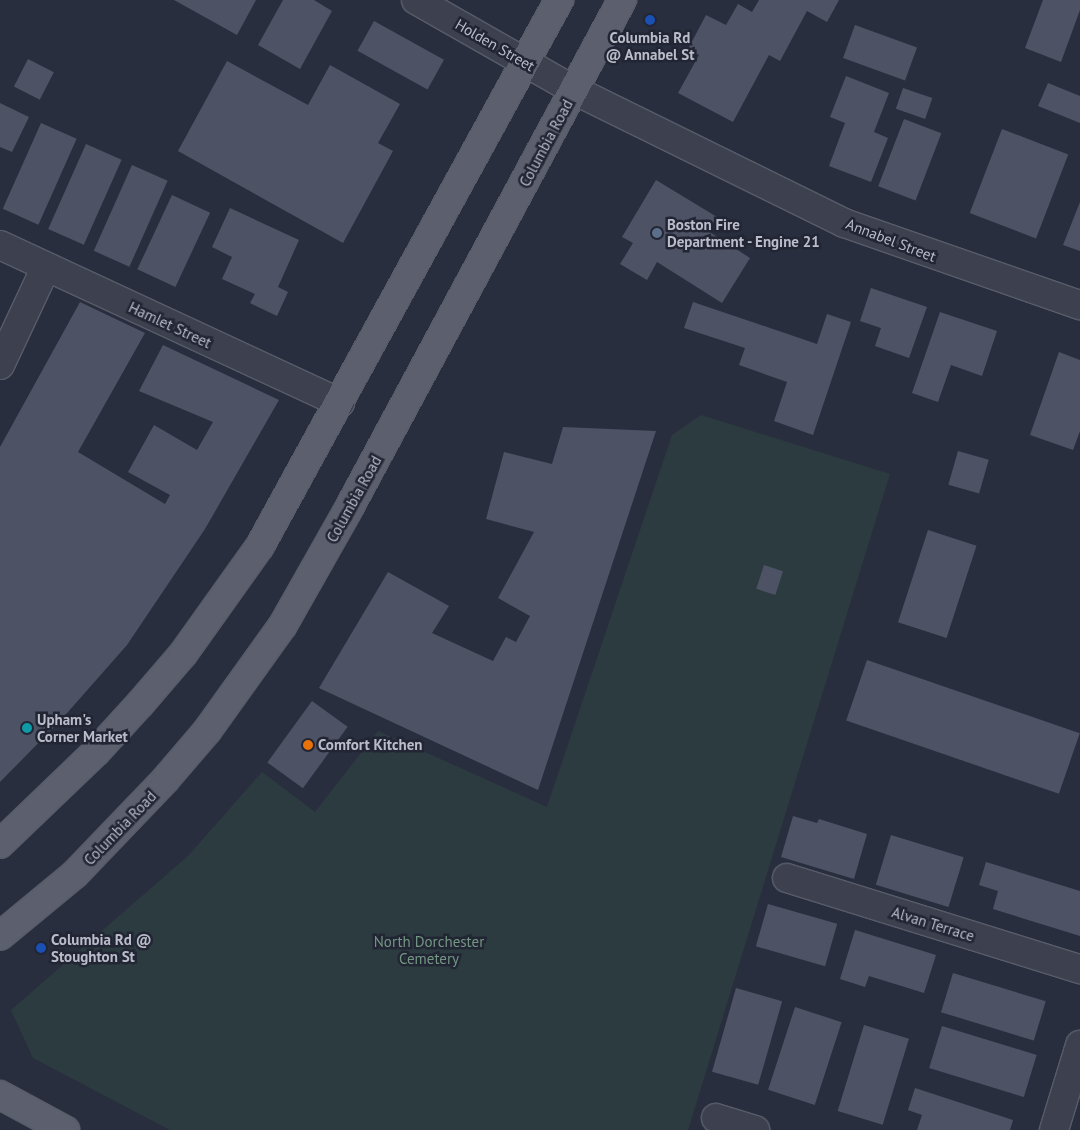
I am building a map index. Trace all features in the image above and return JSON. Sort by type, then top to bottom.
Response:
[{"type":"main road","points":[[0,844],[96,752],[183,654],[260,546],[559,0]]},
{"type":"main road","name":"Columbia Road","points":[[0,936],[75,874],[166,780],[207,731],[283,625],[622,0]]},
{"type":"main road","points":[[0,1095],[65,1130]]},
{"type":"street","name":"Holden Street","points":[[416,0],[574,90]]},
{"type":"street","name":"Annabel Street","points":[[574,90],[844,223],[1080,305]]},
{"type":"street","name":"Hamlet Street","points":[[0,245],[340,403]]},
{"type":"street","points":[[0,364],[46,267]]},
{"type":"street","name":"Alvan Terrace","points":[[787,878],[1080,969]]},
{"type":"street","points":[[1054,1130],[1080,1045]]},
{"type":"street","points":[[716,1118],[755,1130]]},
{"type":"green space","name":"North Dorchester Cemetery","points":[[701,415],[890,474],[688,1130],[170,1130],[33,1058],[11,1010],[188,856],[262,772],[315,812],[378,731],[547,807],[672,435]]},
{"type":"building","points":[[174,0],[256,0],[237,35]]},
{"type":"building","points":[[283,0],[314,0],[332,11],[300,69],[258,45]]},
{"type":"building","points":[[759,0],[839,0],[827,22],[807,11],[780,61],[769,55],[733,122],[678,93],[699,55],[688,49],[706,15],[726,25],[738,4],[752,12]]},
{"type":"building","points":[[1043,0],[1080,0],[1080,10],[1061,62],[1025,48]]},
{"type":"building","points":[[374,21],[444,60],[427,90],[358,51]]},
{"type":"building","points":[[855,25],[917,48],[905,80],[843,58]]},
{"type":"building","points":[[28,59],[54,72],[40,100],[14,87]]},
{"type":"building","points":[[227,61],[308,105],[330,65],[400,104],[378,143],[393,151],[343,243],[178,151]]},
{"type":"building","points":[[846,76],[889,93],[874,132],[888,138],[871,182],[829,166],[845,123],[830,117]]},
{"type":"building","points":[[1048,83],[1080,96],[1080,123],[1038,106]]},
{"type":"building","points":[[903,88],[932,98],[925,119],[896,109]]},
{"type":"building","points":[[0,103],[29,117],[12,152],[0,147]]},
{"type":"building","points":[[904,119],[941,133],[916,201],[878,186]]},
{"type":"building","points":[[41,123],[77,139],[38,225],[3,209]]},
{"type":"building","points":[[1002,129],[1068,154],[1036,238],[970,213]]},
{"type":"building","points":[[86,144],[122,160],[84,245],[48,229]]},
{"type":"building","points":[[132,165],[168,181],[129,267],[94,251]]},
{"type":"building","name":"Boston Fire Department - Engine 21","points":[[656,180],[717,217],[708,231],[750,258],[722,303],[657,262],[647,280],[620,264],[633,243],[622,237]]},
{"type":"building","points":[[172,195],[210,213],[175,287],[137,269]]},
{"type":"building","points":[[1080,202],[1080,251],[1063,245]]},
{"type":"building","points":[[230,208],[299,240],[278,287],[288,292],[277,316],[250,303],[255,294],[222,279],[232,257],[212,247]]},
{"type":"building","points":[[871,288],[927,307],[909,358],[875,346],[881,328],[860,321]]},
{"type":"building","points":[[80,302],[145,333],[78,452],[165,504],[170,495],[128,472],[154,425],[197,450],[213,422],[139,391],[163,345],[279,400],[205,529],[127,645],[60,721],[0,782],[0,447]]},
{"type":"building","points":[[693,302],[817,344],[827,314],[851,322],[813,435],[774,421],[787,382],[739,365],[745,348],[684,328]]},
{"type":"building","points":[[940,312],[997,331],[982,376],[951,365],[938,402],[912,393]]},
{"type":"building","points":[[1059,352],[1080,360],[1080,431],[1073,450],[1030,435]]},
{"type":"building","points":[[563,427],[656,431],[538,790],[319,688],[388,572],[449,606],[432,633],[493,661],[506,637],[516,642],[530,616],[498,598],[534,532],[486,519],[504,452],[552,464]]},
{"type":"building","points":[[958,451],[989,460],[979,493],[948,485]]},
{"type":"building","points":[[928,530],[977,546],[947,638],[898,622]]},
{"type":"building","points":[[764,565],[783,571],[775,595],[756,589]]},
{"type":"building","points":[[867,660],[1080,733],[1059,794],[846,721]]},
{"type":"building","name":"Comfort Kitchen","points":[[312,701],[348,727],[303,788],[267,762]]},
{"type":"building","points":[[793,816],[817,823],[819,819],[867,834],[854,879],[781,857]]},
{"type":"building","points":[[891,835],[964,857],[948,907],[876,885]]},
{"type":"building","points":[[986,862],[1080,891],[1080,936],[993,909],[998,891],[979,885]]},
{"type":"building","points":[[768,904],[837,924],[825,966],[756,946]]},
{"type":"building","points":[[855,930],[936,955],[924,993],[869,976],[865,987],[840,979]]},
{"type":"building","points":[[953,973],[1046,1001],[1034,1041],[941,1012]]},
{"type":"building","points":[[736,988],[782,1001],[758,1085],[712,1072]]},
{"type":"building","points":[[795,1007],[842,1022],[815,1105],[768,1090]]},
{"type":"building","points":[[864,1025],[909,1039],[883,1125],[838,1111]]},
{"type":"building","points":[[942,1026],[1037,1055],[1024,1097],[929,1068]]},
{"type":"building","points":[[915,1088],[1013,1120],[1010,1130],[917,1130],[922,1115],[908,1110]]},
{"type":"place","name":"Columbia Rd @ Annabel St","points":[[650,20]]},
{"type":"place","name":"Boston Fire Department - Engine 21","points":[[657,233]]},
{"type":"place","name":"Upham's Corner Market","points":[[27,728]]},
{"type":"place","name":"Comfort Kitchen","points":[[308,745]]},
{"type":"place","name":"Columbia Rd @ Stoughton St","points":[[41,948]]}]
